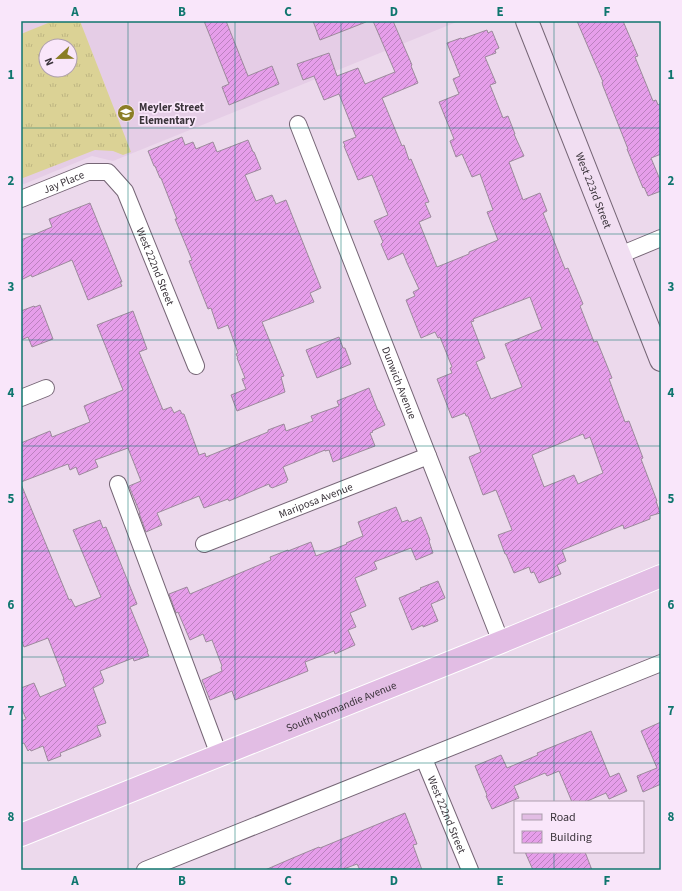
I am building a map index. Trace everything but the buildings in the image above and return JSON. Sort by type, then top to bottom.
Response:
[{"type":"main road","name":"West 223rd Street","points":[[527,21],[661,360]]},
{"type":"main road","name":"South Normandie Avenue","points":[[21,835],[661,576]]},
{"type":"street","name":"Dunwich Avenue","points":[[298,124],[501,642]]},
{"type":"street","name":"Jay Place","points":[[21,198],[88,172],[108,172]]},
{"type":"street","name":"West 222nd Street","points":[[108,172],[125,191],[196,366]]},
{"type":"street","points":[[620,255],[661,238]]},
{"type":"street","points":[[21,398],[46,388]]},
{"type":"street","name":"Mariposa Avenue","points":[[204,544],[428,456]]},
{"type":"street","points":[[118,484],[219,755]]},
{"type":"street","points":[[145,870],[661,663]]},
{"type":"street","name":"West 222nd Street","points":[[424,759],[470,870]]},
{"type":"shaded area","name":"Meyler Street Elementary","points":[[21,21],[459,21],[113,161],[92,156],[24,184],[21,183]]},
{"type":"green space","points":[[53,21],[80,21],[131,152],[123,155],[113,151],[95,150],[23,178],[21,177],[21,34]]},
{"type":"place","name":"Meyler Street Elementary","points":[[126,113]]}]
